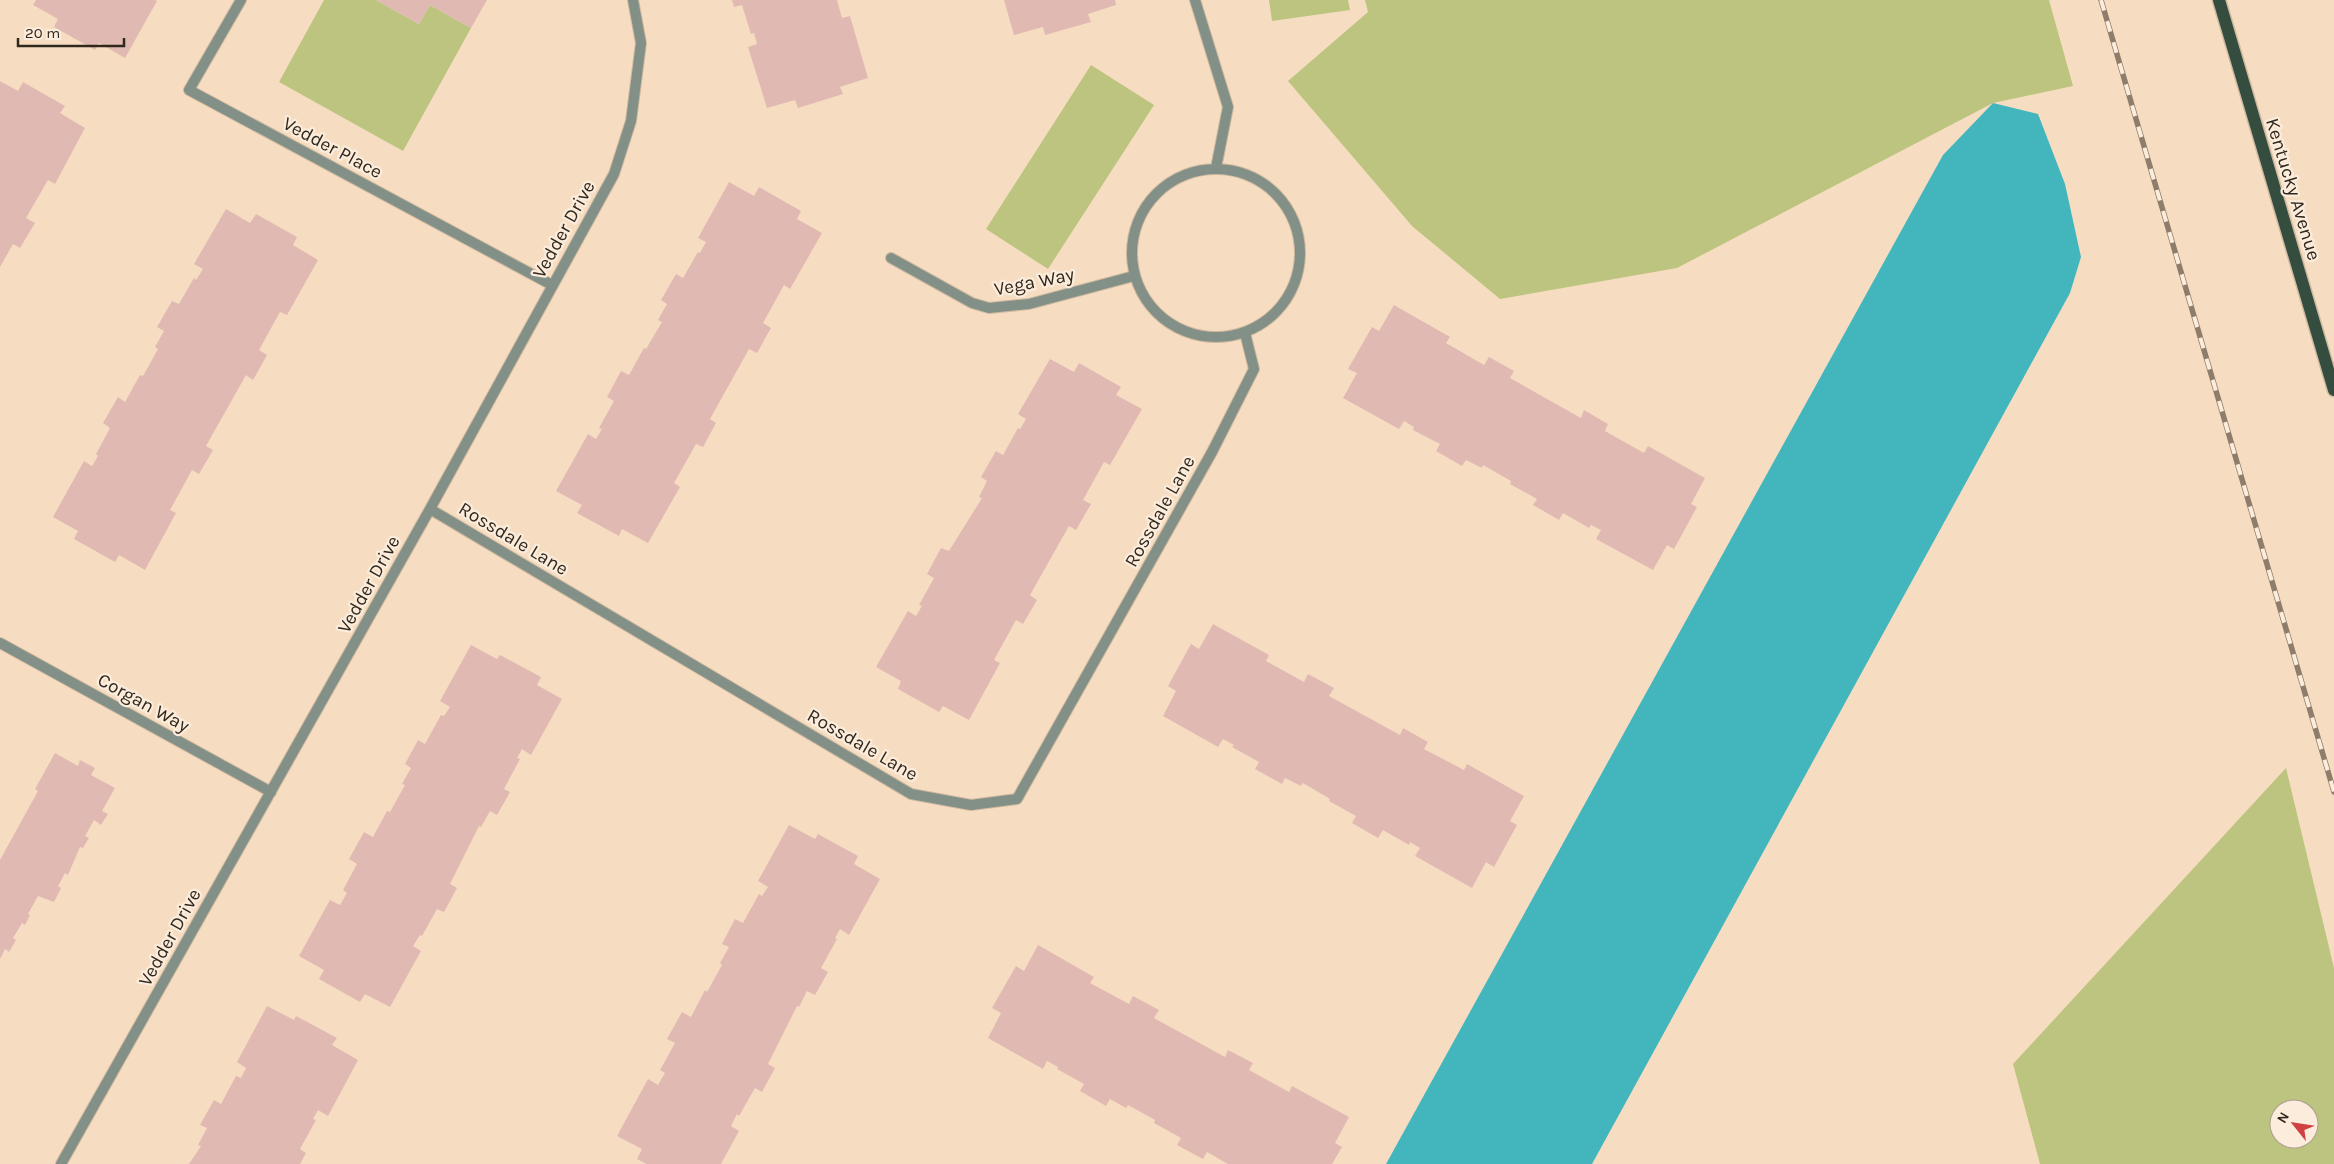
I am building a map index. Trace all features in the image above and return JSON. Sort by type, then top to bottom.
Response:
[{"type":"main road","name":"Kentucky Avenue","points":[[2218,0],[2334,390]]},
{"type":"street","name":"Vedder Place","points":[[241,0],[189,90],[552,285]]},
{"type":"street","name":"Vedder Drive","points":[[62,1164],[430,509],[614,174],[631,121],[640,44],[633,0]]},
{"type":"street","points":[[1196,0],[1228,107],[1216,168]]},
{"type":"street","points":[[1216,168],[1242,172],[1265,183],[1284,202],[1297,225],[1301,251],[1298,277],[1286,301],[1268,320],[1245,333],[1218,338],[1190,334],[1165,322],[1146,302],[1134,276],[1131,250],[1136,224],[1148,202],[1167,184],[1190,172],[1216,168]]},
{"type":"street","name":"Vega Way","points":[[891,258],[972,303],[989,308],[1029,304],[1134,276]]},
{"type":"street","name":"Rossdale Lane","points":[[430,509],[911,794],[971,805],[1017,799],[1212,452],[1254,369],[1245,333]]},
{"type":"street","name":"Corgan Way","points":[[0,643],[271,792]]},
{"type":"green space","points":[[324,0],[376,0],[419,24],[430,5],[471,28],[403,151],[279,82]]},
{"type":"green space","points":[[1269,0],[1348,0],[1350,10],[1272,21]]},
{"type":"green space","points":[[1365,0],[2049,0],[2073,86],[1993,103],[1677,268],[1500,299],[1412,226],[1288,81],[1368,12]]},
{"type":"green space","points":[[1091,65],[1154,105],[1048,269],[986,229]]},
{"type":"green space","points":[[2286,768],[2334,968],[2334,1164],[2040,1164],[2013,1064]]},
{"type":"water","points":[[1993,103],[2038,114],[2065,184],[2081,257],[2070,293],[1592,1164],[1386,1164],[1943,155]]},
{"type":"building","points":[[36,0],[157,1],[125,58],[99,43],[95,50],[54,27],[58,19],[33,5]]},
{"type":"building","points":[[376,0],[487,0],[471,28],[430,5],[419,24]]},
{"type":"building","points":[[732,0],[837,0],[842,18],[850,16],[868,78],[840,87],[843,94],[798,108],[795,100],[767,108],[748,47],[757,44],[754,33],[751,34],[742,5],[734,7]]},
{"type":"building","points":[[1004,0],[1115,0],[1116,5],[1088,14],[1091,22],[1045,35],[1043,27],[1014,35]]},
{"type":"building","points":[[0,81],[18,91],[23,82],[65,106],[60,113],[85,128],[55,184],[48,180],[26,218],[35,223],[20,248],[13,244],[0,267]]},
{"type":"building","points":[[729,182],[754,196],[759,187],[801,211],[797,219],[822,233],[790,289],[784,285],[763,323],[771,328],[757,353],[749,349],[710,419],[716,423],[703,447],[696,444],[674,483],[680,487],[648,543],[622,529],[619,536],[577,513],[582,505],[556,491],[588,434],[596,439],[602,429],[599,428],[614,401],[607,397],[621,371],[629,375],[644,348],[646,349],[662,322],[658,320],[667,304],[661,300],[676,274],[683,278],[698,252],[700,253],[706,242],[698,238]]},
{"type":"building","points":[[226,209],[250,223],[256,214],[297,237],[293,245],[318,260],[287,315],[280,312],[259,350],[267,355],[253,380],[246,375],[206,446],[213,450],[199,474],[192,470],[170,510],[176,513],[145,570],[119,555],[115,562],[74,539],[78,531],[53,517],[84,461],[92,466],[98,456],[96,454],[110,428],[103,423],[118,397],[125,402],[140,375],[143,376],[158,349],[155,347],[164,331],[157,327],[172,301],[179,304],[194,278],[196,280],[203,269],[194,264]]},
{"type":"building","points":[[1394,305],[1450,337],[1446,343],[1484,365],[1489,357],[1514,371],[1510,378],[1581,418],[1584,410],[1608,424],[1605,431],[1644,453],[1648,446],[1705,478],[1691,504],[1697,507],[1674,549],[1667,545],[1653,570],[1596,539],[1601,530],[1591,525],[1589,528],[1563,513],[1559,520],[1533,505],[1537,499],[1510,484],[1511,481],[1483,465],[1482,468],[1466,460],[1462,466],[1436,451],[1440,444],[1413,430],[1414,427],[1404,421],[1399,429],[1343,398],[1357,373],[1348,369],[1372,327],[1379,331]]},
{"type":"building","points":[[1050,359],[1074,372],[1079,363],[1121,387],[1116,395],[1142,409],[1110,465],[1104,462],[1083,500],[1091,504],[1076,530],[1069,526],[1030,595],[1037,600],[1023,624],[1016,620],[994,660],[1000,663],[969,720],[943,706],[939,712],[898,689],[901,681],[876,667],[908,611],[916,616],[922,606],[919,605],[934,578],[927,574],[941,548],[949,551],[982,498],[979,497],[987,481],[981,477],[996,451],[1003,455],[1018,428],[1020,429],[1026,419],[1018,414]]},
{"type":"building","points":[[1213,624],[1269,655],[1266,661],[1304,682],[1308,674],[1334,688],[1329,696],[1400,735],[1403,728],[1428,742],[1424,749],[1464,770],[1467,764],[1524,796],[1510,821],[1517,825],[1494,867],[1486,862],[1472,888],[1415,856],[1420,848],[1410,842],[1409,845],[1383,830],[1378,838],[1352,823],[1356,816],[1329,801],[1330,799],[1303,783],[1301,786],[1285,778],[1282,784],[1255,769],[1259,762],[1232,747],[1234,745],[1223,739],[1218,747],[1163,716],[1176,691],[1168,686],[1191,644],[1199,649]]},
{"type":"building","points":[[471,645],[497,659],[500,655],[541,677],[537,685],[562,699],[531,755],[522,749],[517,758],[520,759],[504,789],[510,792],[497,815],[490,811],[481,827],[479,826],[450,884],[457,888],[444,912],[437,909],[422,936],[420,935],[413,946],[421,951],[390,1007],[365,994],[360,1002],[319,979],[324,970],[299,956],[330,900],[340,905],[347,893],[343,890],[357,864],[349,859],[364,832],[373,837],[387,811],[390,812],[405,785],[402,784],[411,768],[405,764],[418,740],[425,744],[441,715],[444,716],[450,707],[440,701]]},
{"type":"building","points":[[55,753],[78,766],[80,760],[95,768],[91,775],[115,788],[102,811],[108,814],[101,825],[94,820],[85,836],[89,838],[83,848],[80,847],[68,875],[65,873],[58,886],[61,888],[54,902],[38,896],[28,914],[30,915],[25,925],[22,923],[13,938],[16,940],[9,952],[5,949],[0,959],[0,860],[38,791],[35,789]]},
{"type":"building","points":[[789,825],[815,839],[818,834],[858,856],[854,864],[880,879],[849,935],[840,929],[835,938],[837,939],[821,968],[828,972],[815,995],[807,991],[799,1007],[797,1006],[768,1064],[775,1068],[762,1092],[755,1088],[731,1126],[739,1131],[721,1164],[647,1164],[637,1159],[642,1149],[617,1136],[648,1079],[658,1085],[665,1073],[660,1070],[675,1043],[667,1039],[682,1012],[691,1017],[705,990],[707,992],[722,965],[720,963],[729,947],[722,944],[735,919],[743,923],[759,894],[762,896],[768,887],[758,881]]},
{"type":"building","points":[[1038,945],[1094,977],[1090,983],[1129,1004],[1133,996],[1159,1010],[1154,1018],[1225,1057],[1228,1050],[1253,1063],[1249,1070],[1289,1092],[1292,1086],[1349,1117],[1335,1143],[1342,1147],[1332,1164],[1228,1164],[1207,1152],[1203,1159],[1177,1145],[1181,1138],[1154,1123],[1155,1120],[1128,1105],[1126,1108],[1110,1099],[1106,1106],[1080,1091],[1084,1084],[1057,1069],[1058,1067],[1047,1061],[1043,1069],[988,1038],[1001,1013],[992,1008],[1016,966],[1024,971]]},
{"type":"building","points":[[267,1006],[294,1020],[296,1016],[337,1038],[332,1045],[358,1060],[328,1116],[318,1110],[313,1119],[316,1120],[300,1149],[306,1153],[300,1164],[189,1164],[201,1146],[198,1145],[207,1128],[200,1125],[214,1100],[221,1104],[236,1076],[241,1078],[246,1068],[237,1062]]},
{"type":"railway","points":[[2101,0],[2334,792]]}]
